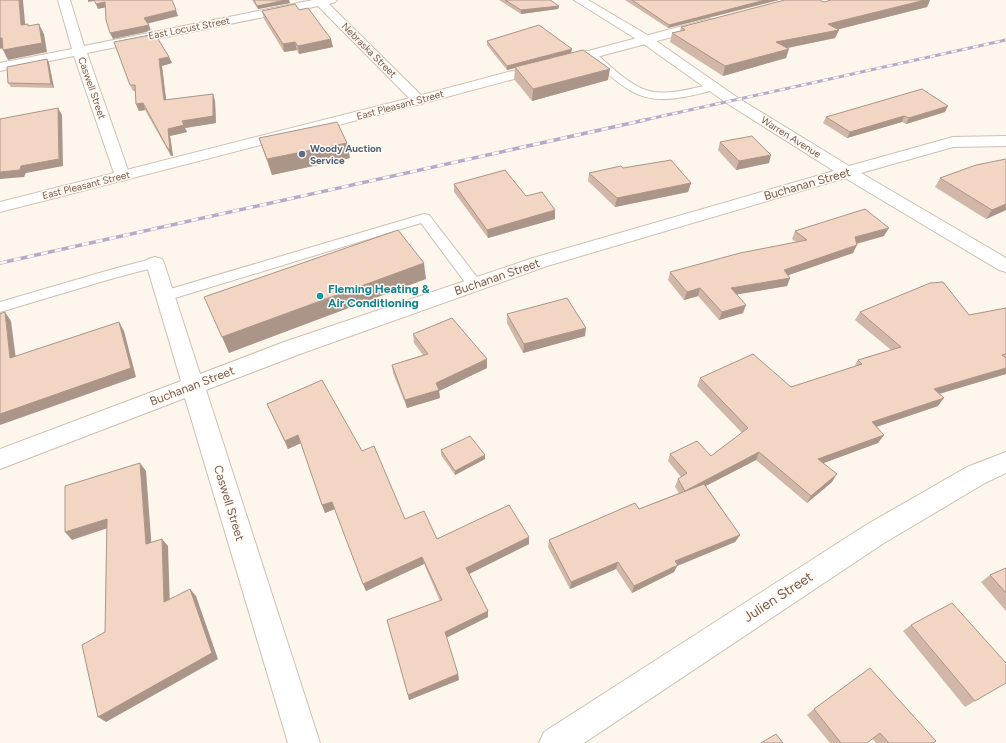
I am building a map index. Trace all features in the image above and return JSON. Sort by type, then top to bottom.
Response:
[{"type":"street","name":"Caswell Street","points":[[64,0],[79,50],[122,176]]},
{"type":"street","name":"Warren Avenue","points":[[580,0],[645,39],[713,87],[847,172],[1006,266]]},
{"type":"street","name":"East Locust Street","points":[[0,67],[324,1]]},
{"type":"street","name":"Nebraska Street","points":[[324,1],[419,100]]},
{"type":"street","name":"East Pleasant Street","points":[[0,207],[419,100],[645,39],[722,20]]},
{"type":"street","name":"Buchanan Street","points":[[0,459],[292,348],[540,262],[953,142],[1006,140]]},
{"type":"street","name":"Caswell Street","points":[[155,262],[304,743]]},
{"type":"street","name":"Julien Street","points":[[555,743],[875,534],[976,475],[1006,462]]},
{"type":"lane","points":[[590,54],[637,90],[647,94],[671,96],[713,87]]},
{"type":"lane","points":[[165,296],[424,218],[475,285]]},
{"type":"lane","points":[[0,307],[155,262]]},
{"type":"building","points":[[0,0],[19,0],[21,25],[28,24],[28,26],[39,24],[42,43],[3,50],[2,38],[0,38]]},
{"type":"building","points":[[94,0],[172,0],[176,10],[144,18],[149,25],[110,33],[106,20],[105,2],[96,4]]},
{"type":"building","points":[[254,0],[286,0],[257,6]]},
{"type":"building","points":[[505,0],[550,0],[559,6],[521,10]]},
{"type":"building","points":[[632,0],[765,0],[669,25]]},
{"type":"building","points":[[785,0],[819,0],[824,2],[831,0],[925,0],[828,24],[839,30],[776,42],[789,49],[725,66],[672,33],[685,30],[681,27]]},
{"type":"building","points":[[295,4],[299,10],[308,8],[331,39],[298,46],[295,42],[283,44],[262,11]]},
{"type":"building","points":[[539,25],[572,49],[507,66],[487,41]]},
{"type":"building","points":[[155,34],[169,57],[159,59],[164,100],[213,94],[213,116],[182,121],[184,125],[168,129],[170,149],[168,149],[143,103],[136,104],[135,85],[130,85],[114,42]]},
{"type":"building","points":[[583,50],[610,69],[533,89],[515,67]]},
{"type":"building","points":[[47,59],[51,84],[8,83],[7,67]]},
{"type":"building","points":[[922,89],[948,106],[909,118],[904,116],[850,132],[826,117]]},
{"type":"building","points":[[58,108],[59,159],[21,166],[20,170],[0,172],[0,119]]},
{"type":"building","points":[[337,122],[347,143],[267,159],[259,138]]},
{"type":"building","points":[[752,136],[771,155],[739,161],[720,142]]},
{"type":"building","points":[[1006,159],[1006,204],[992,210],[940,178],[976,165]]},
{"type":"building","points":[[671,160],[691,183],[617,198],[589,173],[621,166],[623,168]]},
{"type":"building","points":[[505,170],[526,196],[542,192],[555,210],[487,230],[454,184]]},
{"type":"building","points":[[865,209],[889,228],[855,237],[857,245],[784,270],[790,278],[731,288],[746,305],[722,312],[700,288],[687,292],[670,272],[740,253],[807,240],[795,231]]},
{"type":"building","points":[[398,230],[424,263],[222,337],[204,297]]},
{"type":"building","points":[[943,282],[969,315],[1006,308],[1006,354],[1002,355],[1006,358],[1006,368],[934,389],[944,398],[872,422],[884,435],[818,459],[837,474],[811,496],[759,452],[685,491],[678,479],[687,473],[670,454],[697,441],[711,456],[748,428],[700,378],[753,354],[791,387],[862,364],[858,360],[901,347],[860,312],[930,283]]},
{"type":"building","points":[[567,298],[586,328],[524,344],[507,314]]},
{"type":"building","points":[[5,312],[10,358],[119,322],[131,368],[0,414],[0,314]]},
{"type":"building","points":[[452,318],[487,359],[436,383],[439,390],[405,400],[392,365],[428,354],[413,334]]},
{"type":"building","points":[[322,380],[362,451],[374,446],[405,519],[424,511],[437,539],[509,505],[529,537],[466,568],[488,611],[445,632],[458,674],[408,695],[387,620],[442,600],[422,557],[363,584],[332,502],[322,505],[298,435],[285,441],[267,404]]},
{"type":"building","points":[[470,436],[485,455],[455,471],[441,450]]},
{"type":"building","points":[[140,463],[146,544],[162,539],[164,602],[190,589],[212,653],[98,717],[82,645],[105,632],[107,519],[65,532],[65,486]]},
{"type":"building","points":[[704,484],[740,535],[675,561],[678,565],[634,586],[618,562],[571,582],[549,540],[635,503],[639,509]]},
{"type":"building","points":[[1006,568],[1006,593],[990,575]]},
{"type":"building","points":[[952,603],[1006,663],[1006,683],[975,701],[911,625]]},
{"type":"building","points":[[870,668],[936,741],[933,743],[889,743],[880,733],[867,743],[841,743],[814,709]]},
{"type":"building","points":[[776,734],[783,743],[761,743]]},
{"type":"railway","points":[[640,121],[1006,40]]},
{"type":"railway","points":[[0,263],[645,120]]},
{"type":"place","name":"Woody Auction Service","points":[[302,154]]},
{"type":"place","name":"Fleming Heating & Air Conditioning","points":[[320,296]]}]
